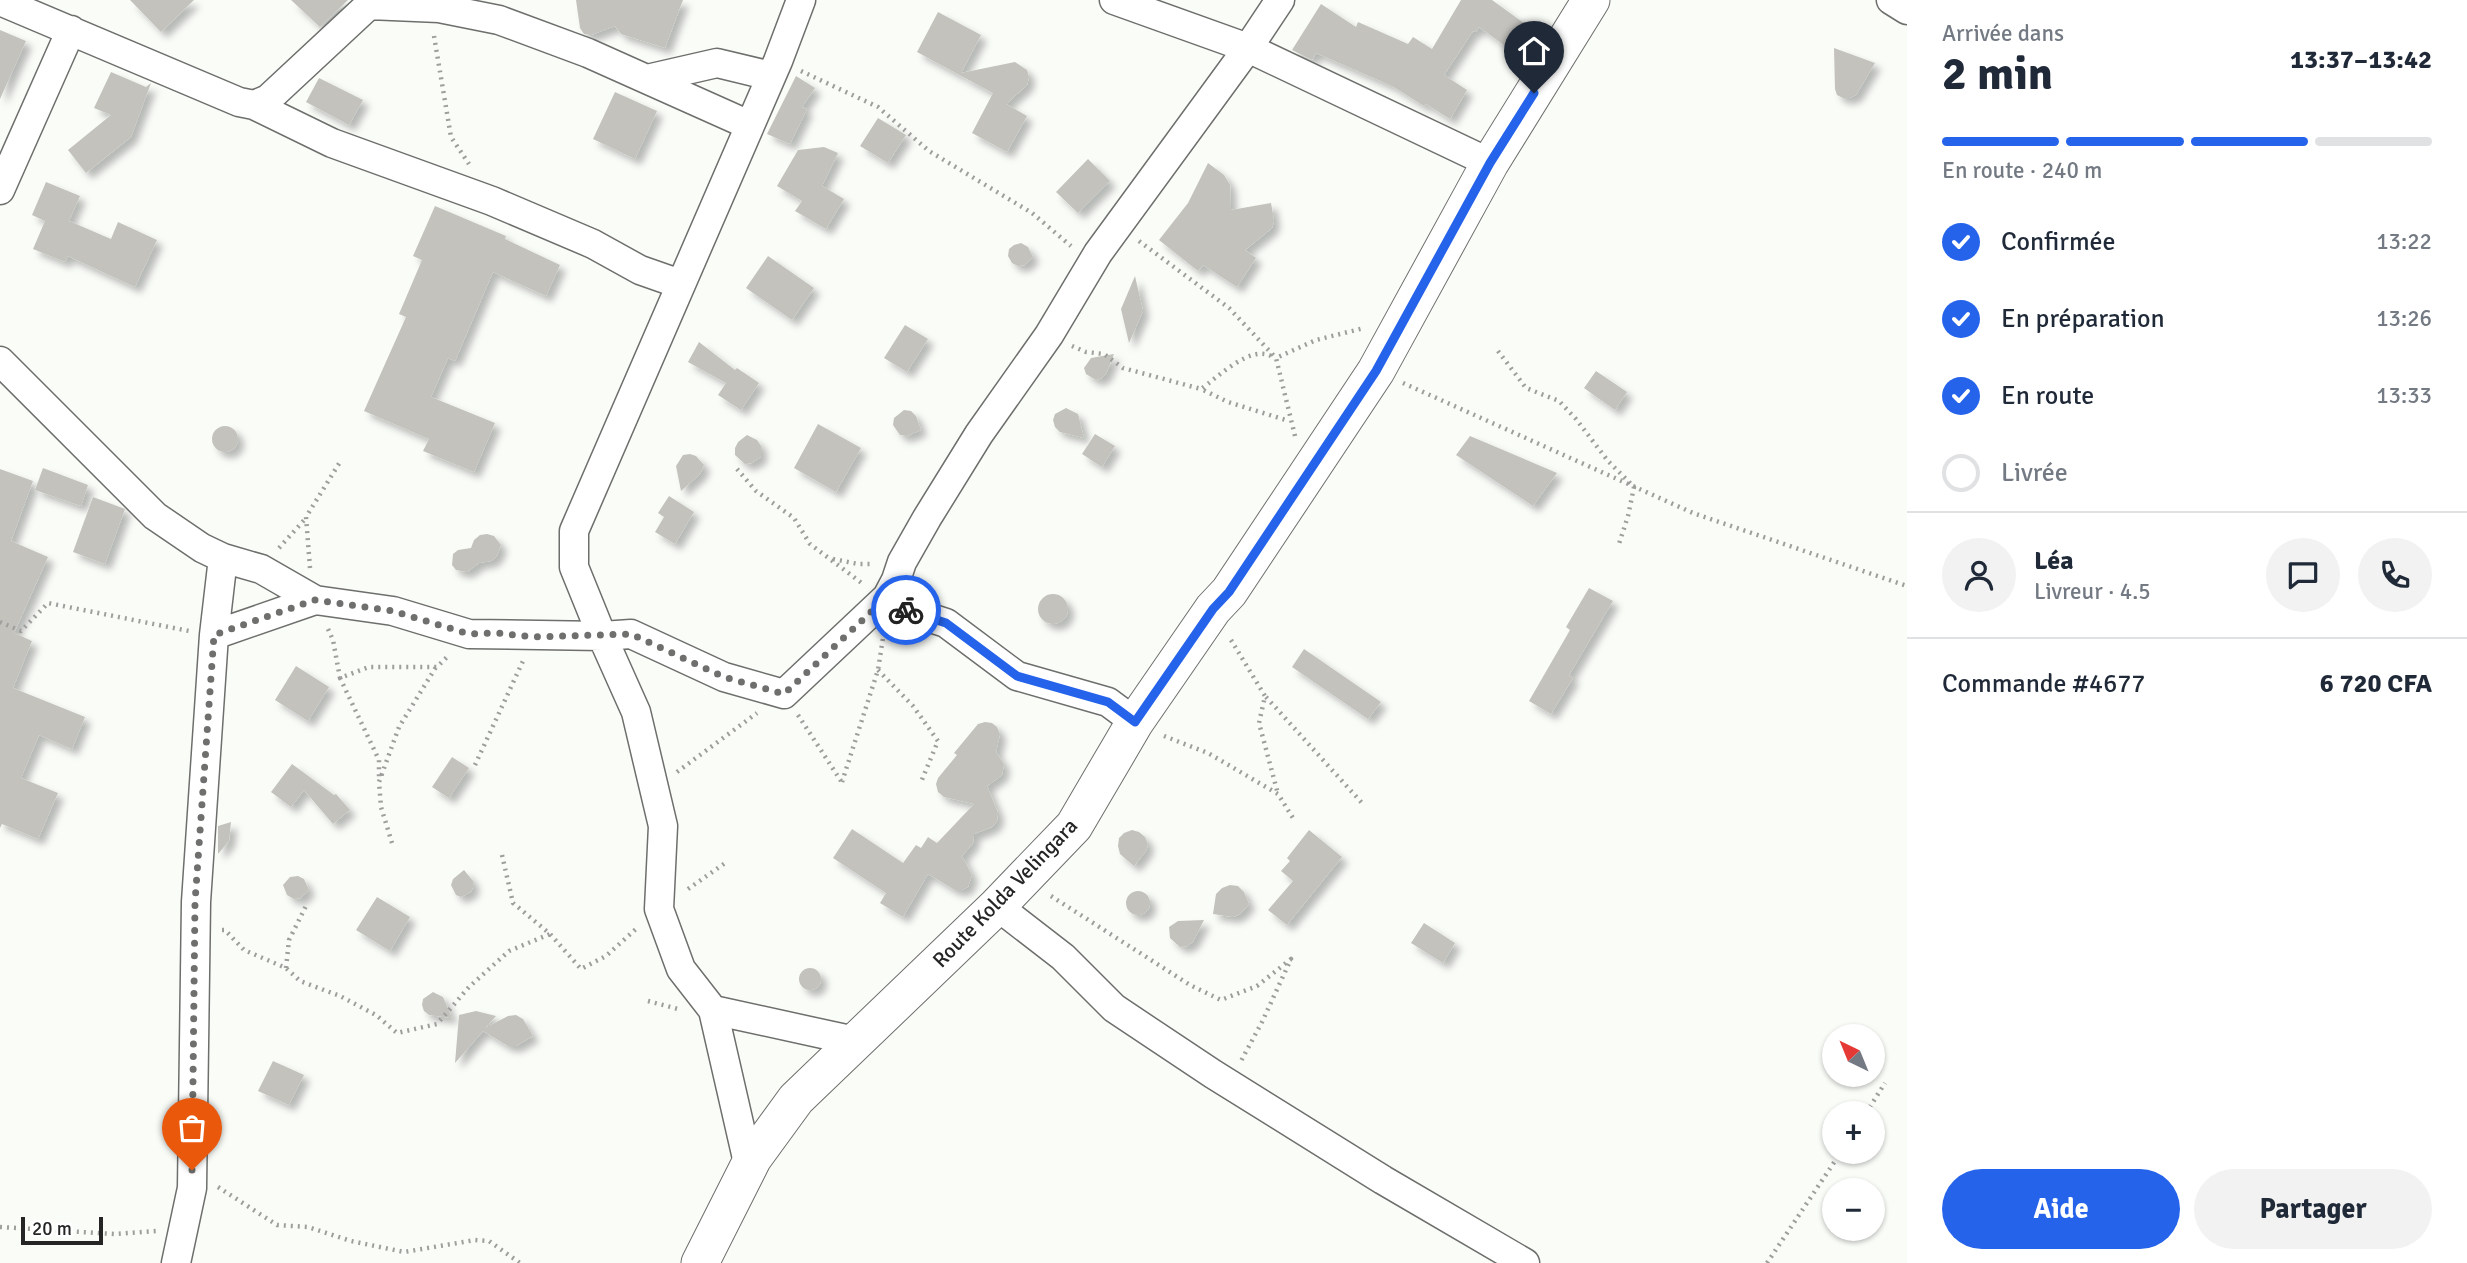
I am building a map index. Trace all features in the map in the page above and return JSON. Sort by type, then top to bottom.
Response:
[{"type":"main road","name":"Route Kolda Velingara","points":[[700,1263],[748,1167],[796,1099],[997,906],[1074,827],[1135,722],[1213,609],[1229,592],[1376,371],[1490,163],[1591,0]]},
{"type":"street","points":[[748,1167],[713,1010],[681,969],[659,909],[663,826],[636,712],[574,567],[574,531],[801,0]]},
{"type":"street","points":[[1114,0],[1248,48],[1490,163]]},
{"type":"street","points":[[0,361],[155,516],[202,548],[223,558],[261,569],[315,600],[393,611],[469,634],[631,634],[724,677],[784,694],[887,597],[902,562],[979,434],[1049,335],[1098,253],[1280,0]]},
{"type":"street","points":[[1891,0],[1907,10]]},
{"type":"street","points":[[0,1],[33,6],[71,30],[239,102],[254,105],[332,143],[492,201],[593,244],[640,270],[680,284]]},
{"type":"street","points":[[254,105],[268,99],[371,3],[430,8],[499,20],[588,53],[749,125]]},
{"type":"street","points":[[0,190],[71,30]]},
{"type":"street","points":[[647,79],[717,63],[774,68]]},
{"type":"street","points":[[176,1263],[192,1188],[195,932],[214,635],[223,558]]},
{"type":"street","points":[[887,597],[903,609],[946,623],[1017,676],[1108,702],[1135,722]]},
{"type":"street","points":[[214,635],[315,600]]},
{"type":"street","points":[[997,906],[1063,957],[1114,1008],[1213,1074],[1383,1180],[1525,1263]]},
{"type":"street","points":[[713,1010],[855,1041]]},
{"type":"path","points":[[430,8],[451,137],[492,201]]},
{"type":"path","points":[[774,68],[878,107],[929,151],[1032,213],[1074,248],[1098,253]]},
{"type":"path","points":[[1118,226],[1229,308],[1276,358],[1289,421],[1308,474]]},
{"type":"path","points":[[1200,389],[1251,353],[1263,352],[1276,358],[1317,340],[1360,328],[1396,332]]},
{"type":"path","points":[[1049,335],[1086,352],[1104,354],[1124,368],[1200,389],[1228,402],[1289,421]]},
{"type":"path","points":[[1498,351],[1525,388],[1559,401],[1608,461],[1634,487]]},
{"type":"path","points":[[1376,371],[1693,513],[1907,586]]},
{"type":"path","points":[[675,774],[784,694],[842,782],[878,670],[887,597],[861,582],[810,544],[794,519],[756,491],[737,469]]},
{"type":"path","points":[[1619,544],[1634,487]]},
{"type":"path","points":[[261,569],[306,517]]},
{"type":"path","points":[[828,558],[858,564],[902,562]]},
{"type":"path","points":[[0,622],[22,631],[48,603],[214,635]]},
{"type":"path","points":[[1213,609],[1265,696],[1362,803]]},
{"type":"path","points":[[379,782],[398,727],[437,667]]},
{"type":"path","points":[[878,670],[912,706],[938,741],[921,782]]},
{"type":"path","points":[[340,678],[379,760],[381,807],[392,843]]},
{"type":"path","points":[[1265,696],[1259,723],[1278,794],[1293,818]]},
{"type":"path","points":[[1135,722],[1208,753],[1278,794]]},
{"type":"path","points":[[502,855],[513,902],[550,934],[581,969],[606,956],[659,909],[728,861]]},
{"type":"path","points":[[1023,879],[1190,985],[1221,1000],[1256,986],[1292,959],[1243,1059],[1213,1074]]},
{"type":"path","points":[[286,968],[289,940],[307,904]]},
{"type":"path","points":[[195,932],[225,930],[244,950],[286,968],[300,981],[340,996],[376,1015],[397,1033],[437,1024],[469,986],[509,951],[550,934]]},
{"type":"path","points":[[1767,1263],[1833,1164]]},
{"type":"path","points":[[192,1170],[276,1226],[308,1227],[351,1241],[404,1252],[475,1240],[489,1241],[520,1263]]},
{"type":"path","points":[[0,1227],[114,1234],[182,1230]]},
{"type":"building","points":[[130,0],[194,0],[161,32]]},
{"type":"building","points":[[291,0],[348,0],[320,27]]},
{"type":"building","points":[[576,0],[683,0],[665,48],[621,34],[615,26],[591,35],[584,34],[580,28]]},
{"type":"building","points":[[1461,0],[1492,0],[1539,34],[1522,58],[1479,27],[1476,32],[1473,31],[1444,75],[1467,90],[1450,119],[1392,86],[1316,53],[1312,60],[1292,50],[1321,4],[1356,27],[1358,22],[1408,44],[1413,37],[1432,49]]},
{"type":"building","points":[[938,12],[981,35],[961,73],[1015,62],[1027,70],[1027,85],[1006,104],[1027,116],[1007,152],[972,133],[993,93],[917,52]]},
{"type":"building","points":[[0,30],[26,41],[0,99]]},
{"type":"building","points":[[1834,48],[1875,63],[1856,95],[1850,98],[1837,95],[1835,89]]},
{"type":"building","points":[[111,72],[146,87],[151,83],[131,137],[86,173],[68,150],[111,115],[94,108]]},
{"type":"building","points":[[796,76],[815,88],[802,107],[807,109],[790,144],[767,134]]},
{"type":"building","points":[[319,78],[363,100],[349,125],[306,102]]},
{"type":"building","points":[[615,92],[657,111],[635,159],[593,139]]},
{"type":"building","points":[[878,118],[906,135],[888,163],[860,146]]},
{"type":"building","points":[[824,147],[838,153],[822,186],[844,199],[826,229],[795,211],[802,201],[777,186],[798,150]]},
{"type":"building","points":[[1088,159],[1110,181],[1078,213],[1056,192]]},
{"type":"building","points":[[1208,163],[1224,175],[1230,185],[1231,210],[1271,203],[1274,221],[1272,228],[1245,250],[1256,258],[1237,287],[1203,265],[1198,271],[1159,240],[1188,203]]},
{"type":"building","points":[[46,182],[80,196],[69,221],[111,239],[118,222],[157,240],[135,287],[68,256],[65,262],[33,249],[45,221],[32,215]]},
{"type":"building","points":[[435,206],[506,236],[505,239],[560,265],[546,296],[493,272],[455,361],[448,358],[431,397],[495,423],[474,472],[423,451],[429,439],[364,411],[406,317],[399,314],[422,260],[413,256]]},
{"type":"building","points":[[1021,243],[1028,247],[1033,257],[1025,265],[1018,266],[1012,263],[1008,256],[1009,249]]},
{"type":"building","points":[[768,256],[814,288],[792,320],[746,288]]},
{"type":"building","points":[[1135,276],[1143,311],[1129,343],[1121,309]]},
{"type":"building","points":[[905,325],[928,339],[907,372],[884,358]]},
{"type":"building","points":[[699,342],[735,370],[737,368],[759,383],[741,410],[718,395],[726,383],[688,362]]},
{"type":"building","points":[[1114,354],[1102,378],[1096,380],[1086,374],[1084,368],[1091,358]]},
{"type":"building","points":[[1596,371],[1627,392],[1615,410],[1584,388]]},
{"type":"building","points":[[1066,408],[1078,414],[1084,438],[1060,432],[1055,427],[1055,414]]},
{"type":"building","points":[[904,410],[911,411],[916,416],[921,430],[907,436],[900,435],[893,425],[894,418]]},
{"type":"building","points":[[818,424],[861,448],[836,492],[794,468]]},
{"type":"building","points":[[225,426],[234,430],[238,439],[234,448],[225,452],[216,448],[212,439],[216,430]]},
{"type":"building","points":[[1095,434],[1115,446],[1102,467],[1082,454]]},
{"type":"building","points":[[747,435],[757,440],[761,446],[761,457],[745,464],[735,455],[735,448]]},
{"type":"building","points":[[1470,436],[1557,473],[1533,506],[1456,455]]},
{"type":"building","points":[[683,455],[696,456],[704,465],[700,474],[681,491],[676,466]]},
{"type":"building","points":[[43,468],[88,485],[81,506],[35,490]]},
{"type":"building","points":[[0,469],[33,481],[11,541],[48,557],[14,633],[32,641],[13,688],[85,717],[72,749],[39,735],[21,778],[58,793],[38,839],[2,824],[0,828]]},
{"type":"building","points":[[669,496],[694,512],[675,544],[655,532],[664,517],[658,513]]},
{"type":"building","points":[[93,497],[125,509],[105,564],[73,552]]},
{"type":"building","points":[[487,534],[494,536],[501,545],[497,556],[491,561],[479,563],[467,572],[456,570],[452,565],[453,554],[458,550],[471,548],[474,540]]},
{"type":"building","points":[[1589,588],[1613,601],[1569,675],[1573,678],[1551,714],[1529,701],[1570,630],[1566,627]]},
{"type":"building","points":[[1053,594],[1064,598],[1068,609],[1064,620],[1053,624],[1042,620],[1038,609],[1042,598]]},
{"type":"building","points":[[1304,649],[1381,702],[1368,719],[1292,667]]},
{"type":"building","points":[[296,666],[329,687],[308,721],[275,700]]},
{"type":"building","points":[[985,722],[997,727],[1000,734],[996,752],[1004,764],[1002,775],[987,786],[998,813],[997,821],[992,827],[974,834],[973,843],[962,856],[972,875],[968,887],[955,890],[928,874],[903,917],[880,903],[886,893],[833,858],[852,829],[903,863],[916,845],[921,848],[928,837],[937,843],[974,804],[944,797],[938,792],[938,778],[978,724]]},
{"type":"building","points":[[452,757],[469,768],[449,798],[432,787]]},
{"type":"building","points":[[292,764],[336,794],[350,810],[333,824],[304,790],[291,807],[271,792]]},
{"type":"building","points":[[231,822],[229,841],[218,854],[218,826]]},
{"type":"building","points":[[1132,830],[1145,837],[1148,844],[1134,866],[1120,854],[1118,846],[1119,838]]},
{"type":"building","points":[[1309,830],[1342,857],[1287,925],[1268,910],[1293,881],[1281,871],[1290,861],[1287,858]]},
{"type":"building","points":[[464,870],[473,881],[473,887],[471,892],[461,897],[456,895],[451,885],[453,879]]},
{"type":"building","points":[[298,876],[304,879],[309,890],[301,898],[294,899],[287,895],[283,885],[290,877]]},
{"type":"building","points":[[1230,885],[1238,886],[1244,892],[1249,904],[1233,917],[1213,914],[1216,894]]},
{"type":"building","points":[[1138,891],[1147,894],[1150,903],[1147,912],[1138,915],[1129,912],[1126,903],[1129,894]]},
{"type":"building","points":[[377,897],[410,917],[390,951],[356,930]]},
{"type":"building","points":[[1204,920],[1193,942],[1187,946],[1180,947],[1170,938],[1169,927],[1178,921]]},
{"type":"building","points":[[1424,923],[1455,943],[1443,963],[1411,943]]},
{"type":"building","points":[[810,968],[818,971],[821,979],[818,987],[810,990],[802,987],[799,979],[802,971]]},
{"type":"building","points":[[433,992],[443,997],[452,1018],[429,1015],[424,1011],[423,999]]},
{"type":"building","points":[[476,1011],[496,1016],[485,1028],[508,1016],[516,1015],[523,1019],[533,1036],[516,1046],[508,1046],[483,1031],[455,1063],[459,1015]]},
{"type":"building","points":[[273,1061],[304,1075],[289,1105],[258,1091]]},
{"type":"way so far","points":[[192,1170],[195,902],[214,635],[315,600],[393,611],[469,634],[498,633],[533,637],[631,634],[724,677],[784,694],[887,597],[906,610]]},
{"type":"route","points":[[906,610],[946,623],[1017,676],[1108,702],[1135,722],[1213,609],[1229,592],[1376,371],[1490,163],[1534,93]]}]
